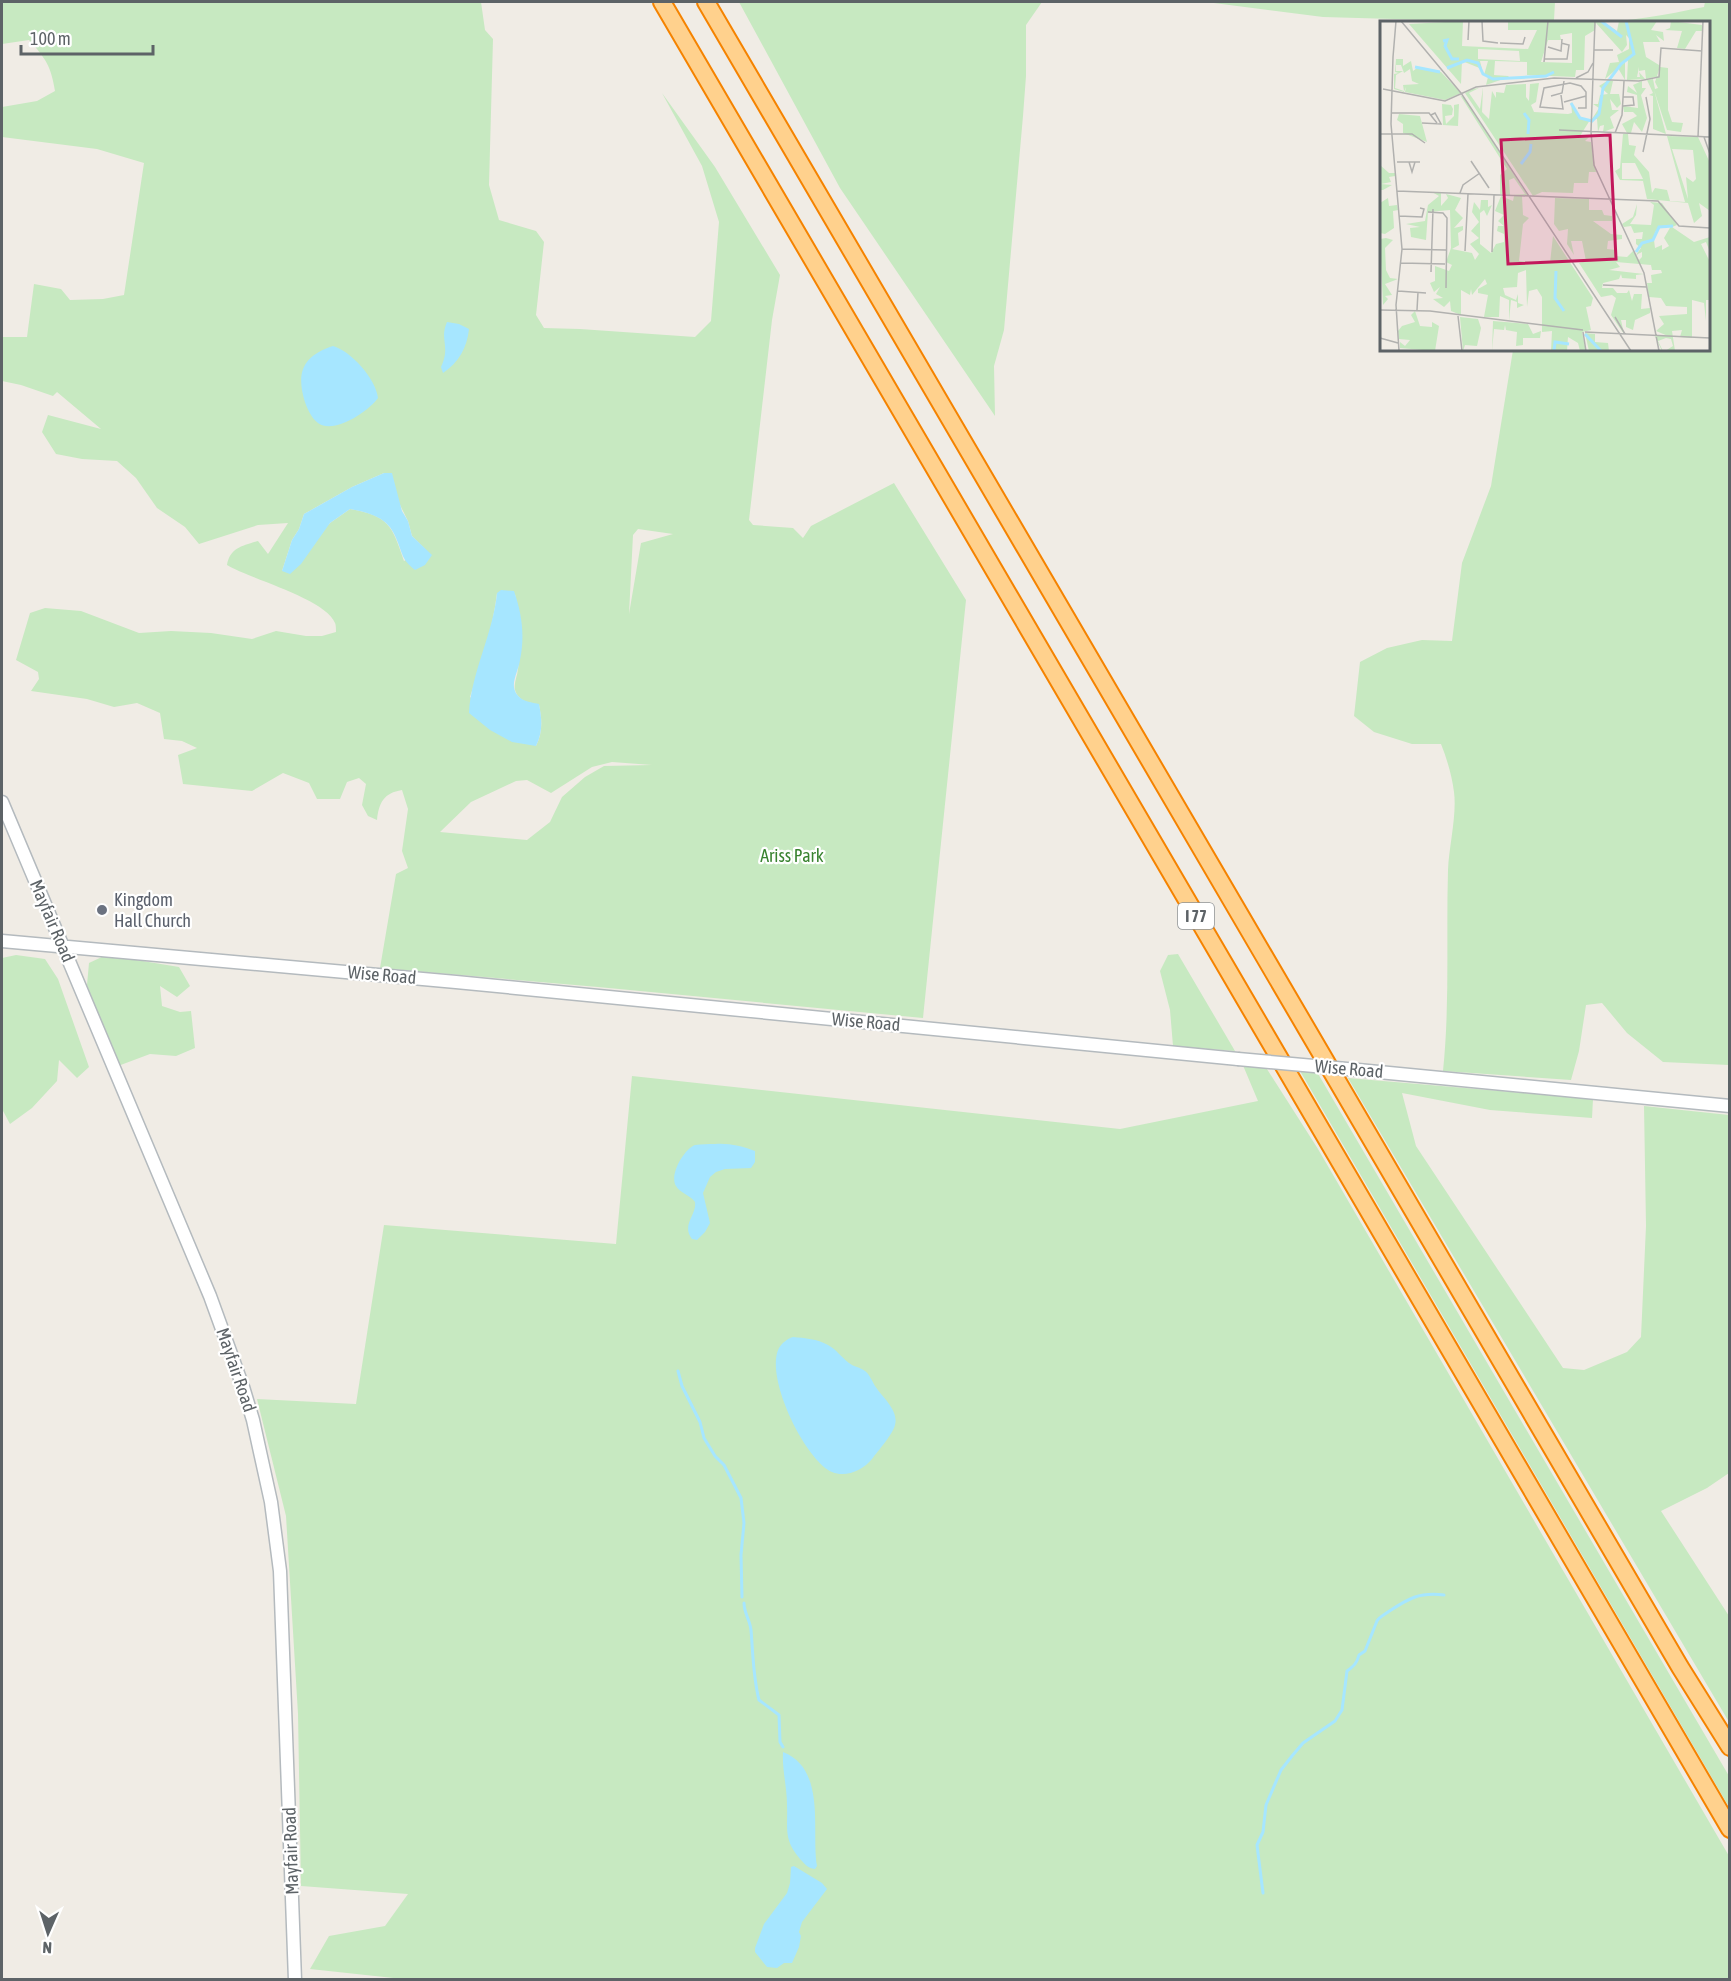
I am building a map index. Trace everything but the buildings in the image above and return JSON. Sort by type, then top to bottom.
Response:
[{"type":"highway","name":"I 77","points":[[662,2],[1730,1829]]},
{"type":"highway","name":"I 77","points":[[706,2],[1680,1667],[1730,1747]]},
{"type":"street","name":"Mayfair Road","points":[[2,802],[60,945],[72,967],[210,1296],[243,1387],[264,1461],[277,1544],[281,1591],[295,1980]]},
{"type":"street","name":"Wise Road","points":[[2,941],[434,980],[1730,1106]]},
{"type":"green space","name":"Ariss Park","points":[[2,2],[481,2],[485,30],[493,39],[489,185],[499,220],[536,231],[544,242],[536,315],[544,328],[695,337],[711,321],[719,222],[702,166],[662,93],[715,167],[780,275],[772,320],[749,520],[753,525],[793,528],[803,538],[811,526],[894,483],[966,600],[923,1018],[380,968],[396,874],[408,868],[402,851],[408,809],[402,790],[391,793],[384,799],[379,808],[377,820],[368,816],[362,805],[366,784],[359,778],[347,782],[340,799],[317,799],[309,783],[283,773],[252,791],[183,784],[178,755],[197,748],[182,741],[164,739],[160,713],[137,703],[114,707],[87,699],[31,691],[39,679],[38,672],[16,660],[30,613],[45,608],[81,611],[139,633],[171,631],[211,633],[252,639],[276,631],[322,636],[336,632],[336,629],[329,614],[318,606],[227,565],[234,551],[258,541],[268,554],[288,523],[258,525],[199,544],[185,527],[157,508],[136,478],[117,461],[82,459],[56,454],[42,432],[48,415],[101,429],[57,392],[53,396],[2,381],[2,337],[27,337],[34,284],[61,289],[70,300],[103,299],[124,295],[144,163],[97,149],[2,137],[2,107],[37,101],[55,91],[47,63],[29,40],[2,44]],"holes":[[[384,473],[408,521],[412,536],[425,549],[404,561],[396,539],[387,524],[373,515],[350,509],[330,523],[282,571],[292,540],[304,514],[352,487]],[[638,529],[673,534],[641,543],[629,614],[633,535]],[[497,593],[515,594],[519,653],[515,689],[522,700],[539,705],[541,726],[536,746],[470,697],[493,619]],[[612,762],[652,765],[604,766],[585,777],[562,797],[550,822],[527,840],[440,832],[471,802],[516,781],[527,780],[551,793],[592,767]]]},
{"type":"green space","points":[[739,2],[1042,2],[1026,25],[1026,76],[1004,330],[994,366],[995,416],[840,188]]},
{"type":"green space","points":[[1206,2],[1555,2],[1554,20],[1566,21],[1465,21],[1323,17]]},
{"type":"green space","points":[[1705,2],[1729,2],[1729,1065],[1663,1062],[1627,1033],[1602,1003],[1586,1005],[1579,1051],[1571,1080],[1443,1071],[1447,996],[1448,870],[1454,811],[1452,780],[1441,744],[1412,744],[1374,732],[1354,716],[1360,662],[1387,648],[1422,640],[1452,641],[1462,563],[1491,486],[1513,351],[1710,351],[1710,21],[1614,21],[1685,11],[1704,7]]},
{"type":"green space","points":[[1178,954],[1235,1051],[1173,1046],[1170,1010],[1160,971],[1168,955]]},
{"type":"green space","points":[[16,955],[45,959],[58,979],[89,1067],[77,1078],[59,1060],[57,1081],[32,1108],[10,1124],[2,1109],[2,958]]},
{"type":"green space","points":[[106,955],[179,967],[190,986],[177,997],[160,986],[162,1006],[180,1012],[191,1011],[195,1048],[176,1056],[150,1054],[118,1066],[87,985],[89,963]]},
{"type":"green space","points":[[1242,1063],[1265,1066],[1318,1149],[1729,1856],[1729,1979],[412,1980],[310,1969],[329,1936],[385,1926],[408,1894],[301,1886],[298,1714],[286,1516],[257,1399],[356,1404],[384,1225],[616,1244],[632,1076],[1120,1129],[1258,1101]]},
{"type":"green space","points":[[1300,1071],[1317,1072],[1729,1776],[1729,1807]]},
{"type":"green space","points":[[1348,1078],[1593,1099],[1592,1118],[1490,1110],[1402,1093],[1416,1146],[1563,1368],[1584,1370],[1627,1352],[1641,1337],[1646,1226],[1644,1106],[1729,1115],[1729,1473],[1707,1488],[1661,1511],[1729,1616],[1729,1722]]},
{"type":"water","points":[[447,322],[469,329],[461,354],[443,373],[441,367],[445,354],[444,334]]},
{"type":"water","points":[[333,346],[362,367],[373,383],[378,398],[351,420],[342,424],[325,426],[315,421],[309,412],[301,380],[302,372],[309,359]]},
{"type":"water","points":[[384,473],[392,473],[402,511],[408,521],[412,536],[432,555],[425,565],[415,570],[407,563],[393,531],[378,517],[350,509],[330,523],[301,564],[290,574],[282,571],[292,540],[304,514],[352,487]]},
{"type":"water","points":[[501,590],[514,591],[519,608],[522,642],[514,687],[520,698],[539,704],[541,725],[536,746],[512,742],[490,730],[469,713],[474,683],[497,593]]},
{"type":"water","points":[[725,1144],[755,1151],[755,1162],[751,1168],[725,1169],[710,1177],[703,1193],[710,1223],[697,1240],[692,1239],[688,1229],[695,1202],[676,1186],[674,1176],[676,1169],[691,1147]]},
{"type":"water","points":[[793,1337],[824,1343],[846,1361],[865,1371],[895,1414],[895,1425],[891,1433],[872,1459],[859,1470],[843,1474],[832,1472],[810,1452],[799,1435],[782,1396],[777,1378],[776,1361],[779,1348]]},
{"type":"water","points":[[783,1752],[797,1760],[806,1772],[812,1787],[817,1866],[815,1869],[808,1867],[800,1859],[789,1839]]},
{"type":"water","points":[[794,1866],[822,1883],[827,1889],[802,1922],[799,1947],[792,1963],[784,1963],[777,1968],[767,1967],[755,1952],[755,1948],[764,1924],[787,1893],[791,1867]]},
{"type":"waterway","points":[[678,1371],[682,1386],[700,1422],[704,1438],[715,1456],[724,1465],[741,1498],[744,1523],[741,1555],[742,1597]]},
{"type":"waterway","points":[[1263,1893],[1257,1845],[1263,1832],[1266,1805],[1281,1770],[1303,1743],[1335,1721],[1342,1710],[1347,1671],[1365,1651],[1379,1618],[1414,1598],[1444,1595]]},
{"type":"waterway","points":[[744,1603],[751,1630],[754,1674],[759,1700],[779,1715],[780,1742],[783,1747]]},
{"type":"place","name":"Kingdom Hall Church","points":[[102,910]]}]
